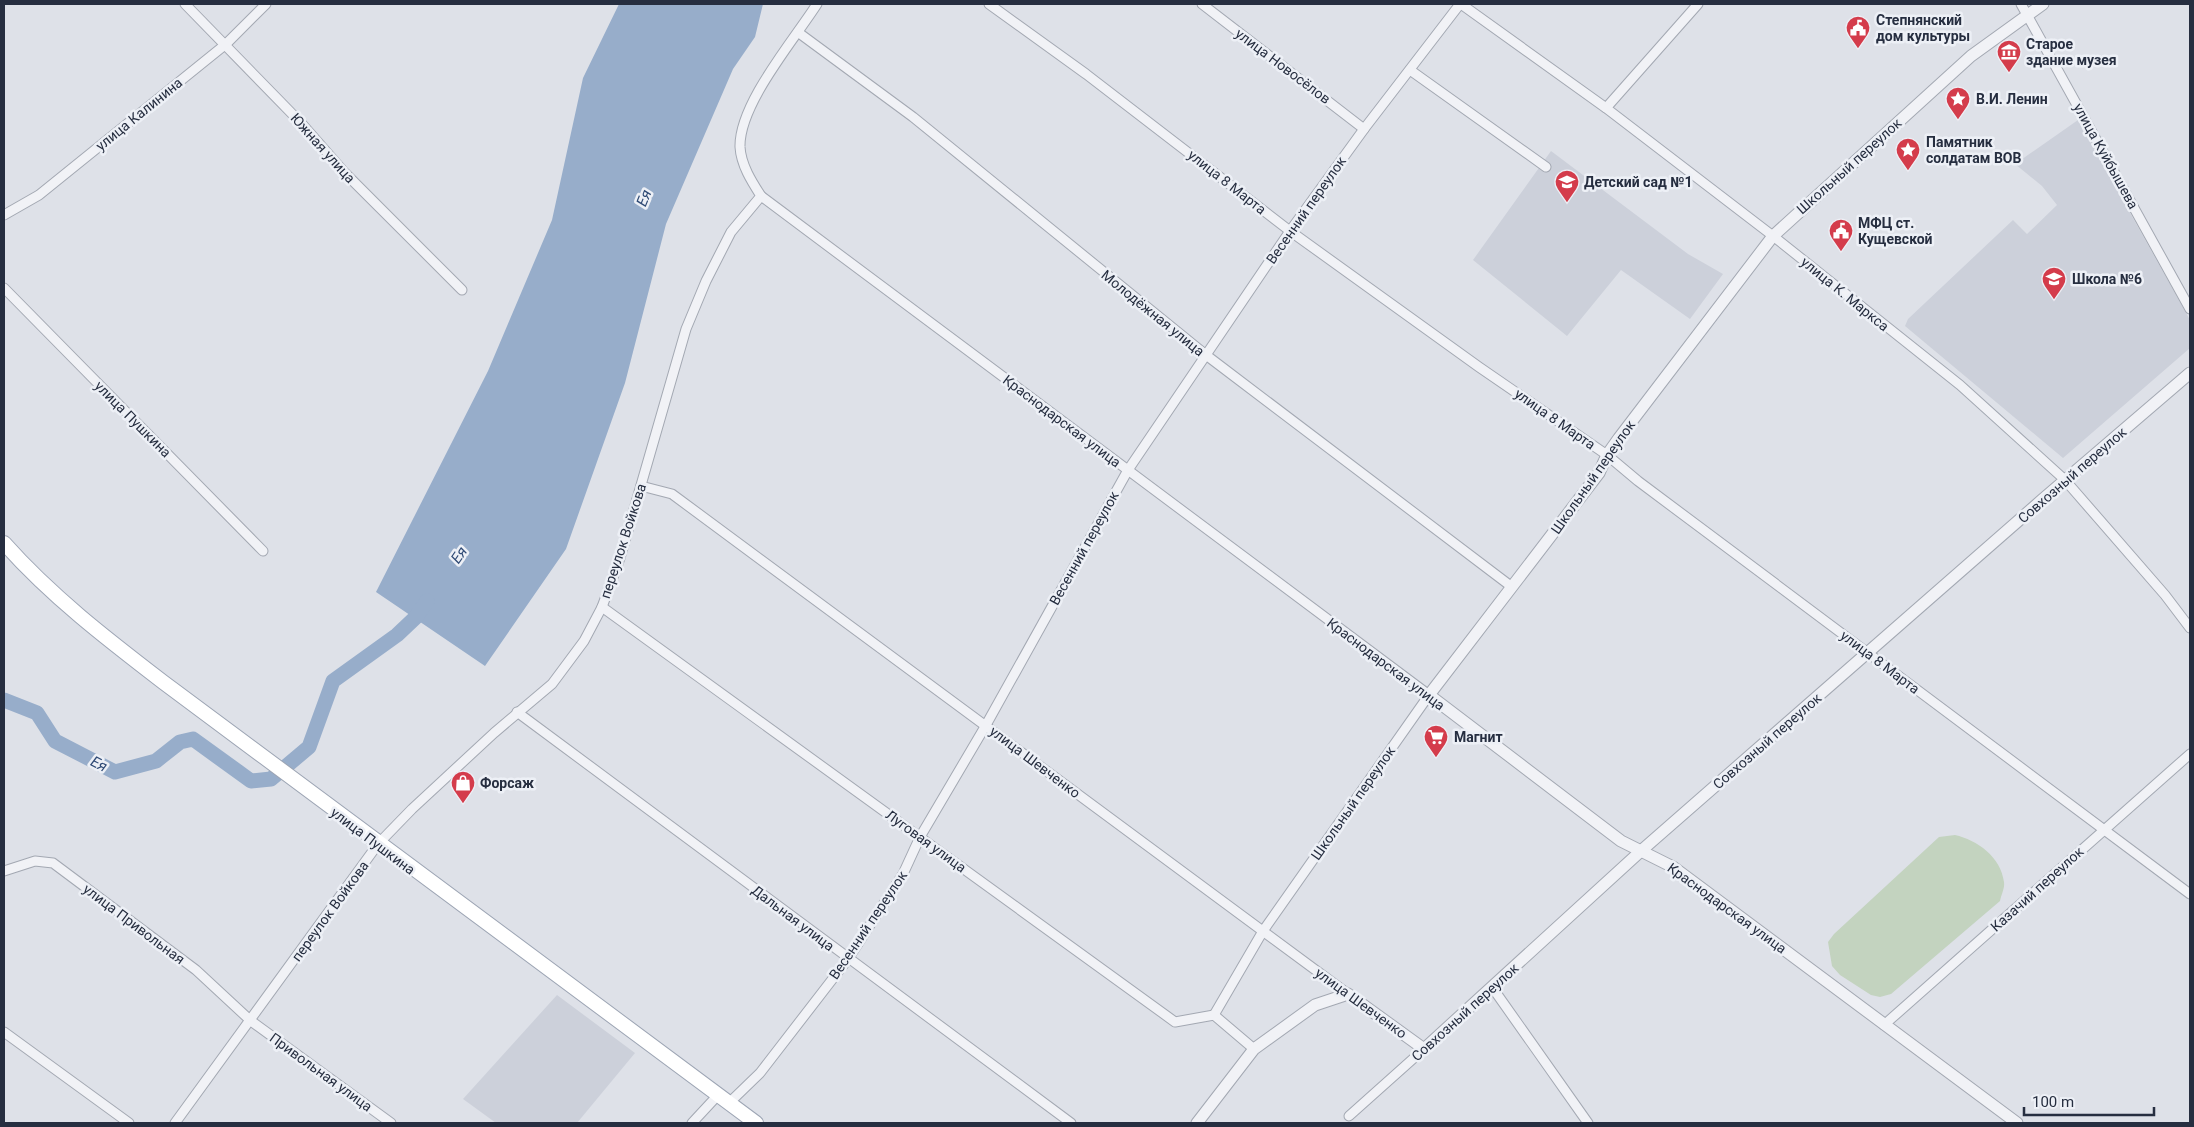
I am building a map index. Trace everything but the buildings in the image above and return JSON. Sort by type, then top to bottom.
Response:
[{"type":"main road","name":"улица Пушкина","points":[[4,543],[58,597],[100,634],[378,844],[756,1123]]},
{"type":"street","name":"Южная улица","points":[[186,4],[303,125],[345,173],[462,290]]},
{"type":"street","name":"улица Калинина","points":[[4,215],[39,195],[226,44],[266,4]]},
{"type":"street","points":[[761,196],[747,173],[740,148],[745,120],[762,84],[799,33],[817,4]]},
{"type":"street","name":"улица 8 Марта","points":[[989,4],[1086,74],[1290,231],[1479,367],[1607,455],[1638,481],[2190,894]]},
{"type":"street","name":"улица Новосёлов","points":[[1202,4],[1364,128]]},
{"type":"street","name":"Весенний переулок","points":[[729,1103],[760,1073],[848,959],[904,874],[920,837],[986,725],[1128,470],[1290,231],[1364,128],[1460,4]]},
{"type":"street","name":"улица К. Маркса","points":[[1460,4],[1606,108],[1773,236],[1960,386],[2065,480],[2165,595],[2190,628]]},
{"type":"street","points":[[1606,108],[1698,4]]},
{"type":"street","name":"улица Куйбышева","points":[[2021,4],[2190,309]]},
{"type":"street","name":"Школьный переулок","points":[[1214,1015],[1263,931],[1429,695],[1599,473],[1607,455],[1773,236],[1971,56],[2043,4]]},
{"type":"street","name":"Молодёжная улица","points":[[799,33],[913,117],[1206,355],[1512,587]]},
{"type":"street","points":[[1410,70],[1546,167]]},
{"type":"street","name":"Краснодарская улица","points":[[761,196],[1429,695],[1621,841],[1673,867],[2016,1123]]},
{"type":"street","name":"переулок Войкова","points":[[175,1123],[378,844],[412,808],[517,712],[552,684],[584,641],[602,607],[620,558],[686,329],[706,281],[731,232],[761,196]]},
{"type":"street","name":"улица Пушкина","points":[[4,288],[263,551]]},
{"type":"street","name":"Совхозный переулок","points":[[1349,1116],[1642,850],[2190,373]]},
{"type":"street","name":"улица Шевченко","points":[[641,486],[672,494],[1424,1049]]},
{"type":"street","name":"Луговая улица","points":[[602,607],[1174,1022],[1214,1015]]},
{"type":"street","name":"Дальная улица","points":[[517,712],[1071,1123]]},
{"type":"street","name":"Казачий переулок","points":[[1884,1024],[2190,754]]},
{"type":"street","name":"улица Привольная","points":[[4,871],[35,861],[53,863],[196,970],[251,1021]]},
{"type":"street","points":[[1492,987],[1588,1123]]},
{"type":"street","points":[[1197,1123],[1254,1049],[1315,1005],[1348,994]]},
{"type":"street","points":[[1214,1015],[1254,1049]]},
{"type":"street","name":"Привольная улица","points":[[251,1021],[391,1123]]},
{"type":"street","points":[[4,1032],[129,1123]]},
{"type":"street","points":[[692,1123],[718,1095]]},
{"type":"shaded area","name":"Школа №6","points":[[2078,120],[2190,320],[2190,348],[2063,458],[1905,326],[1908,319],[2013,220],[2027,234],[2057,205],[2042,186],[2015,164]]},
{"type":"shaded area","name":"Детский сад №1","points":[[1551,151],[1688,254],[1723,274],[1690,319],[1621,270],[1567,336],[1473,260]]},
{"type":"shaded area","points":[[557,995],[635,1053],[577,1123],[496,1123],[463,1099]]},
{"type":"green space","points":[[1955,835],[1979,845],[1993,857],[2002,873],[2004,884],[2000,901],[1891,994],[1880,997],[1871,995],[1840,975],[1832,966],[1828,942],[1834,934],[1939,837]]},
{"type":"water","points":[[619,4],[763,4],[755,37],[733,69],[666,224],[625,383],[566,549],[485,666],[376,592],[488,371],[552,220],[583,78]]},
{"type":"waterway","name":"Ея","points":[[4,700],[37,713],[55,741],[115,772],[156,761],[180,742],[193,739],[251,781],[271,779],[309,747],[333,681],[397,635],[416,617],[427,601]]},
{"type":"place","name":"Степнянский дом культуры","points":[[1858,49]]},
{"type":"place","name":"Старое здание музея","points":[[2009,73]]},
{"type":"place","name":"В.И. Ленин","points":[[1958,120]]},
{"type":"place","name":"Памятник солдатам ВОВ","points":[[1908,171]]},
{"type":"place","name":"Детский сад №1","points":[[1567,203]]},
{"type":"place","name":"МФЦ ст. Кущевской","points":[[1841,252]]},
{"type":"place","name":"Школа №6","points":[[2054,300]]},
{"type":"place","name":"Магнит","points":[[1436,758]]},
{"type":"place","name":"Форсаж","points":[[463,804]]}]
